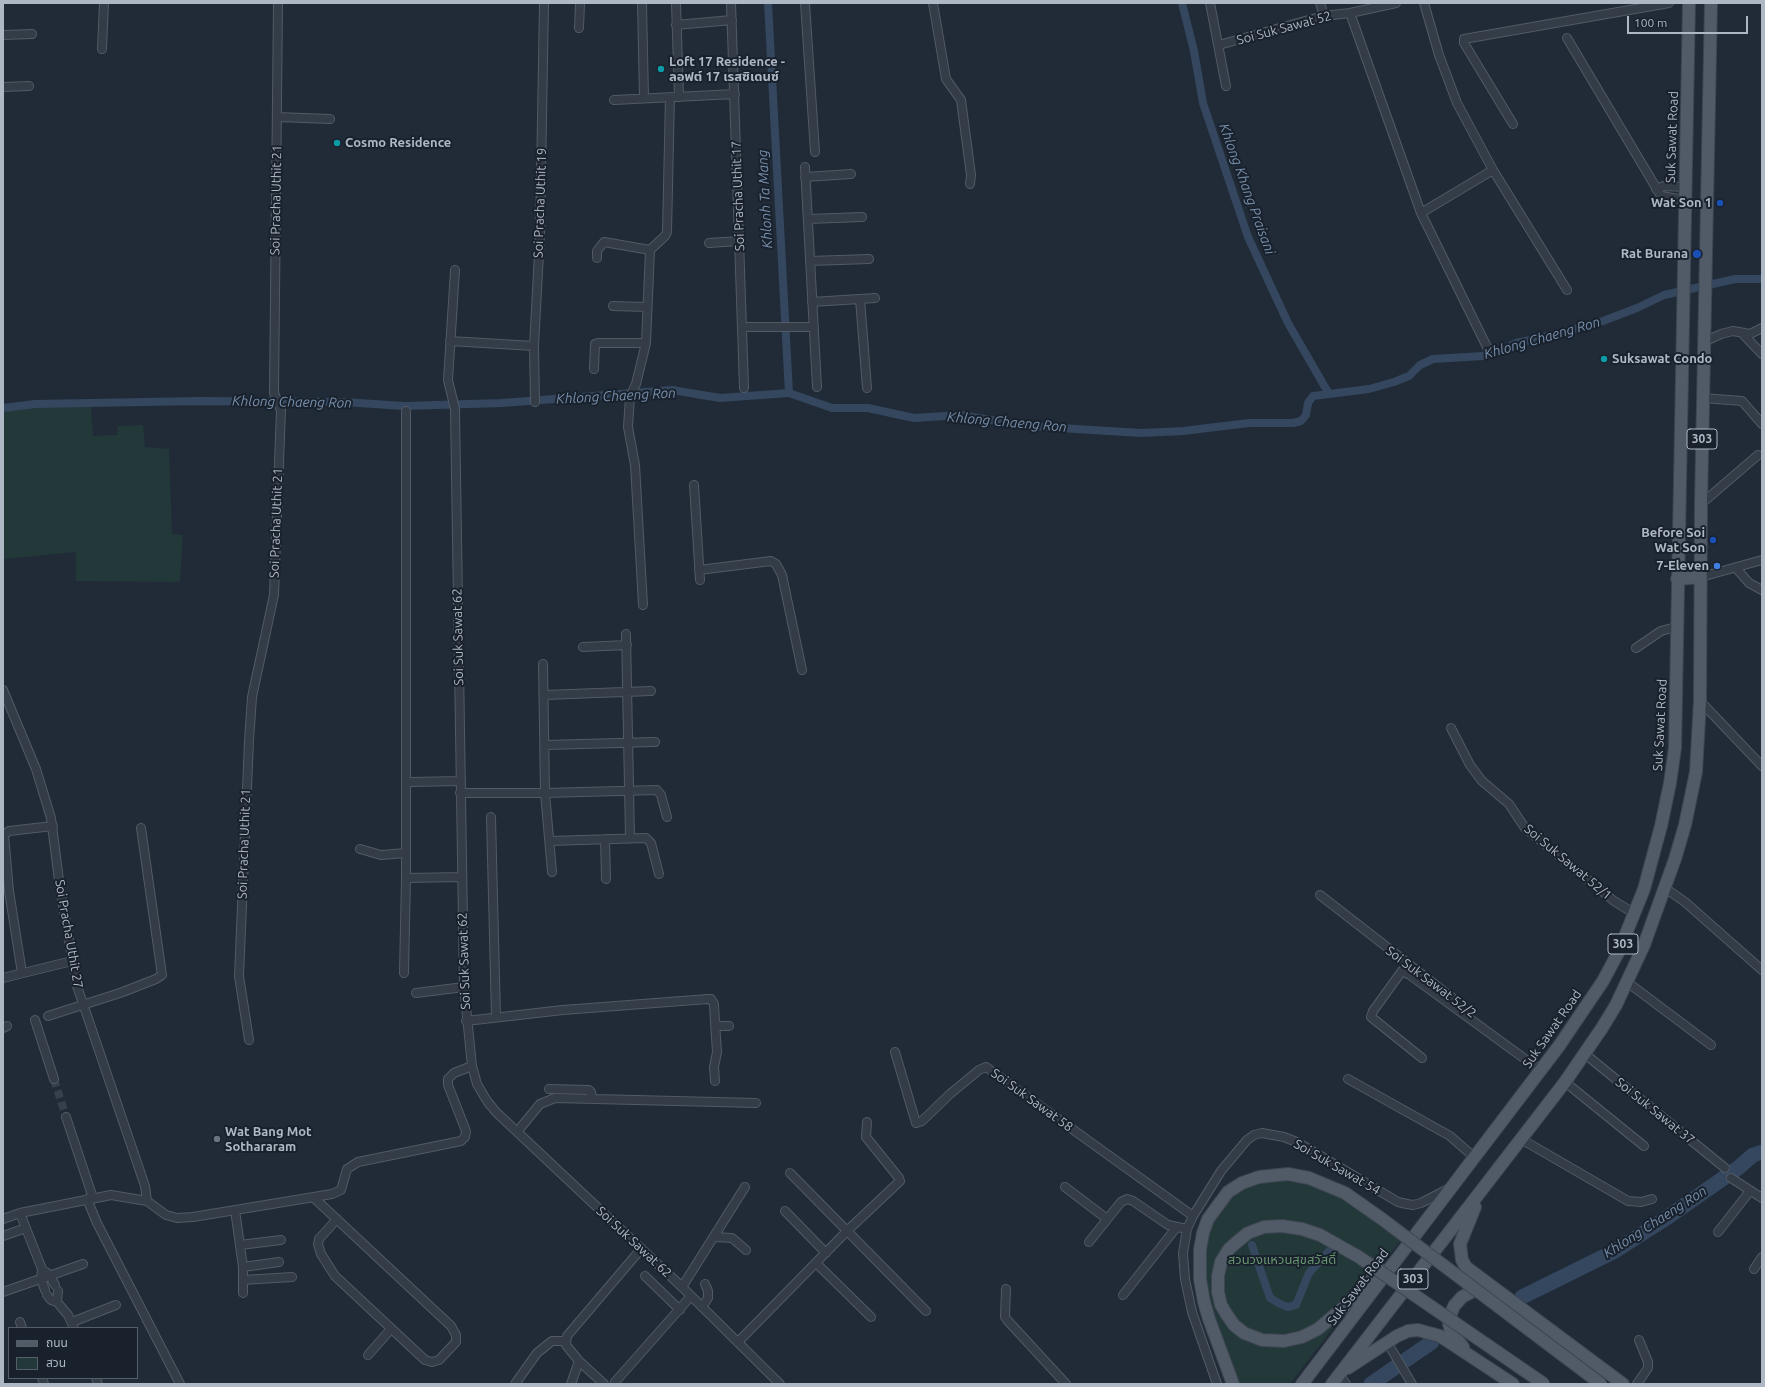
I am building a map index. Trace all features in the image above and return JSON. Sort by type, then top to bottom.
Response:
[{"type":"main road","name":"Suk Sawat Road","points":[[1302,1384],[1542,1068],[1603,981],[1619,951],[1635,914],[1657,840],[1670,782],[1675,748],[1677,697],[1676,627],[1684,304],[1689,3]]},
{"type":"main road","name":"303","points":[[1340,1379],[1565,1082],[1585,1054],[1612,1011],[1644,945],[1665,888],[1685,825],[1696,772],[1700,701],[1701,504],[1711,3]]},
{"type":"main road","points":[[1677,579],[1701,578]]},
{"type":"main road","points":[[1233,1384],[1209,1319],[1200,1279],[1200,1250],[1203,1233],[1208,1219],[1228,1192],[1242,1183],[1259,1177],[1288,1174],[1309,1178],[1345,1193],[1382,1219],[1601,1384]]},
{"type":"main road","points":[[1485,1186],[1463,1234],[1460,1244],[1462,1260],[1466,1267],[1520,1309],[1623,1384]]},
{"type":"main road","points":[[1406,1246],[1332,1319],[1318,1329],[1302,1337],[1273,1341],[1262,1340],[1244,1333],[1234,1325],[1221,1304],[1218,1292],[1218,1276],[1221,1262],[1229,1249],[1248,1234],[1264,1227],[1282,1226],[1302,1229],[1320,1235],[1359,1257],[1544,1384]]},
{"type":"main road","points":[[1469,1354],[1456,1339],[1449,1324],[1454,1306],[1462,1296],[1475,1290],[1483,1292],[1520,1309]]},
{"type":"main road","points":[[1340,1379],[1387,1342],[1408,1331],[1418,1330],[1440,1336],[1513,1384]]},
{"type":"street","points":[[102,49],[104,3]]},
{"type":"street","name":"Soi Pracha Uthit 21","points":[[250,1040],[239,976],[249,741],[252,697],[274,595],[281,410],[274,393],[278,3]]},
{"type":"street","name":"Soi Pracha Uthit 19","points":[[535,402],[534,346],[540,235],[544,3]]},
{"type":"street","points":[[579,28],[580,3]]},
{"type":"street","points":[[642,3],[644,98]]},
{"type":"street","points":[[676,3],[679,97]]},
{"type":"street","name":"Soi Pracha Uthit 17","points":[[731,3],[744,388]]},
{"type":"street","points":[[805,3],[815,152]]},
{"type":"street","points":[[933,3],[946,79],[961,100],[971,175],[970,184]]},
{"type":"street","points":[[1210,3],[1226,86]]},
{"type":"street","points":[[1320,3],[1324,16]]},
{"type":"street","name":"Soi Suk Sawat 52","points":[[1219,45],[1324,16],[1350,13],[1396,3]]},
{"type":"street","points":[[1424,3],[1449,83],[1493,170],[1567,290]]},
{"type":"street","points":[[1513,124],[1464,43],[1464,39],[1669,3]]},
{"type":"street","points":[[1350,13],[1421,213],[1488,349]]},
{"type":"street","points":[[676,25],[732,20]]},
{"type":"street","points":[[3,35],[32,34]]},
{"type":"street","points":[[1567,38],[1661,196],[1685,200]]},
{"type":"street","points":[[3,87],[29,86]]},
{"type":"street","points":[[614,100],[735,94]]},
{"type":"street","points":[[643,605],[635,464],[628,427],[630,397],[636,384],[646,343],[650,250],[665,236],[667,232],[670,97]]},
{"type":"street","points":[[277,117],[330,119]]},
{"type":"street","points":[[805,167],[817,387]]},
{"type":"street","points":[[1421,213],[1493,170]]},
{"type":"street","points":[[805,177],[851,174]]},
{"type":"street","points":[[1656,189],[1664,186],[1685,187]]},
{"type":"street","points":[[808,219],[862,218]]},
{"type":"street","points":[[709,243],[740,241]]},
{"type":"street","points":[[597,258],[597,251],[604,242],[650,250]]},
{"type":"street","points":[[810,261],[869,259]]},
{"type":"street","name":"Soi Suk Sawat 62","points":[[455,270],[448,380],[455,409],[464,987],[466,1021],[472,1066],[478,1084],[487,1101],[517,1132],[682,1287],[780,1384]]},
{"type":"street","points":[[812,302],[875,298]]},
{"type":"street","points":[[860,299],[867,388]]},
{"type":"street","points":[[613,306],[647,307]]},
{"type":"street","points":[[742,327],[814,328]]},
{"type":"street","points":[[1704,342],[1721,334],[1733,331],[1743,334],[1750,334],[1762,328]]},
{"type":"street","points":[[1743,334],[1762,354]]},
{"type":"street","points":[[450,340],[534,346]]},
{"type":"street","points":[[594,369],[595,344],[646,343]]},
{"type":"street","points":[[1703,398],[1742,401],[1762,424]]},
{"type":"street","points":[[404,973],[406,878],[406,411]]},
{"type":"street","points":[[1701,504],[1758,455]]},
{"type":"street","points":[[694,485],[700,580]]},
{"type":"street","points":[[1701,578],[1762,560]]},
{"type":"street","points":[[699,570],[771,561],[776,564],[782,575],[802,670]]},
{"type":"street","points":[[1736,568],[1748,583],[1762,590]]},
{"type":"street","points":[[1636,648],[1661,631],[1676,627]]},
{"type":"street","points":[[626,634],[630,838]]},
{"type":"street","points":[[583,647],[627,645]]},
{"type":"street","points":[[544,664],[546,745],[545,793],[552,872]]},
{"type":"street","name":"Soi Pracha Uthit 27","points":[[3,690],[36,770],[53,826],[60,888],[72,961],[84,1004],[145,1186],[147,1201]]},
{"type":"street","points":[[545,695],[651,691]]},
{"type":"street","points":[[1700,701],[1762,766]]},
{"type":"street","name":"Soi Suk Sawat 52/1","points":[[1451,728],[1470,765],[1482,781],[1509,804],[1525,828],[1614,901],[1635,914]]},
{"type":"street","points":[[546,745],[656,742]]},
{"type":"street","points":[[411,782],[460,781]]},
{"type":"street","points":[[460,793],[545,793],[657,790],[661,795],[667,817]]},
{"type":"street","points":[[491,817],[496,1017]]},
{"type":"street","points":[[22,973],[9,891],[4,836],[8,831],[53,826]]},
{"type":"street","points":[[48,1016],[120,993],[156,979],[162,974],[141,828]]},
{"type":"street","points":[[605,839],[606,880]]},
{"type":"street","points":[[550,840],[648,839],[659,874]]},
{"type":"street","points":[[360,849],[381,855],[406,853]]},
{"type":"street","points":[[406,878],[462,878]]},
{"type":"street","points":[[1665,888],[1685,902],[1762,970]]},
{"type":"street","name":"Soi Suk Sawat 52/2","points":[[1320,895],[1542,1068]]},
{"type":"street","points":[[3,978],[72,961]]},
{"type":"street","points":[[1422,1058],[1371,1017],[1373,1011],[1402,971],[1410,975],[1542,1068]]},
{"type":"street","points":[[1627,982],[1711,1045]]},
{"type":"street","points":[[416,993],[464,987]]},
{"type":"street","points":[[466,1021],[496,1017],[711,999],[714,1004],[717,1052],[714,1067],[715,1081]]},
{"type":"street","points":[[35,1020],[54,1079]]},
{"type":"street","points":[[715,1023],[719,1026],[728,1026]]},
{"type":"street","name":"Soi Suk Sawat 58","points":[[894,1052],[916,1123],[922,1121],[950,1094],[979,1070],[986,1067],[1193,1216]]},
{"type":"street","name":"Soi Suk Sawat 37","points":[[1585,1054],[1725,1168]]},
{"type":"street","points":[[3,1219],[20,1213],[110,1195],[147,1201],[166,1215],[177,1218],[313,1197],[341,1190],[344,1186],[347,1169],[358,1162],[461,1141],[465,1137],[466,1131],[448,1085],[448,1079],[454,1073],[472,1066]]},
{"type":"street","points":[[1348,1079],[1450,1136],[1474,1157]]},
{"type":"street","points":[[1565,1082],[1644,1146]]},
{"type":"street","points":[[549,1089],[589,1090],[592,1098]]},
{"type":"street","points":[[517,1132],[540,1104],[548,1099],[555,1098],[756,1103]]},
{"type":"street","points":[[66,1117],[97,1223],[180,1384]]},
{"type":"street","points":[[738,1342],[848,1230],[900,1181],[866,1137],[867,1122]]},
{"type":"street","name":"Soi Suk Sawat 54","points":[[1217,1384],[1192,1312],[1185,1279],[1183,1253],[1187,1229],[1193,1216],[1221,1171],[1247,1140],[1254,1135],[1262,1133],[1284,1137],[1299,1143],[1398,1202],[1413,1205],[1421,1203],[1452,1187]]},
{"type":"street","points":[[1521,1139],[1628,1201],[1641,1202],[1652,1199]]},
{"type":"street","points":[[790,1173],[848,1230],[926,1311]]},
{"type":"street","points":[[1731,1178],[1762,1198]]},
{"type":"street","points":[[682,1287],[745,1187]]},
{"type":"street","points":[[1065,1187],[1107,1219]]},
{"type":"street","points":[[1718,1232],[1750,1191]]},
{"type":"street","points":[[313,1197],[337,1219],[451,1326],[456,1335],[456,1342],[439,1360],[432,1362],[425,1360],[335,1276],[321,1254],[318,1244],[319,1239],[337,1219]]},
{"type":"street","points":[[1089,1242],[1121,1202],[1127,1199],[1176,1228],[1187,1229]]},
{"type":"street","points":[[235,1210],[240,1245],[243,1293]]},
{"type":"street","points":[[785,1212],[826,1253]]},
{"type":"street","points":[[20,1213],[42,1269],[50,1276],[56,1288],[57,1302],[73,1325],[116,1305]]},
{"type":"street","points":[[3,1236],[26,1228]]},
{"type":"street","points":[[1123,1295],[1176,1228]]},
{"type":"street","points":[[714,1236],[732,1238],[746,1250]]},
{"type":"street","points":[[240,1245],[281,1240]]},
{"type":"street","points":[[604,1384],[580,1361],[566,1345],[565,1341],[567,1336],[641,1248]]},
{"type":"street","points":[[1754,1269],[1762,1258]]},
{"type":"street","points":[[242,1267],[279,1262]]},
{"type":"street","points":[[816,1263],[872,1317]]},
{"type":"street","points":[[3,1292],[83,1264]]},
{"type":"street","points":[[42,1269],[41,1278],[46,1292],[51,1300],[57,1302]]},
{"type":"street","points":[[243,1280],[292,1276]]},
{"type":"street","points":[[645,1276],[680,1310]]},
{"type":"street","points":[[702,1307],[708,1298],[705,1284]]},
{"type":"street","points":[[1006,1290],[1005,1317],[1008,1322],[1066,1384]]},
{"type":"street","points":[[616,1382],[691,1296]]},
{"type":"street","points":[[368,1355],[391,1329]]},
{"type":"street","points":[[1637,1384],[1648,1368],[1648,1362],[1639,1340]]},
{"type":"street","points":[[515,1384],[537,1353],[552,1342],[565,1341]]},
{"type":"street","points":[[1387,1342],[1412,1384]]},
{"type":"street","points":[[570,1384],[580,1361]]},
{"type":"green space","points":[[25,406],[91,407],[93,436],[117,435],[118,426],[143,425],[145,447],[169,449],[172,534],[183,535],[180,582],[76,581],[76,552],[3,559],[3,410]]},
{"type":"green space","name":"สวนวงแหวนสุขสวัสดิ์","points":[[1275,1172],[1333,1188],[1404,1236],[1290,1384],[1232,1384],[1197,1265],[1206,1216],[1226,1190]]},
{"type":"waterway","name":"Khlonh Ta Mang","points":[[768,3],[789,393]]},
{"type":"waterway","name":"Khlong Khang Praisani","points":[[1182,3],[1194,51],[1203,103],[1248,237],[1288,323],[1329,394]]},
{"type":"waterway","name":"Khlong Chaeng Ron","points":[[3,408],[35,404],[199,401],[344,402],[404,406],[502,403],[672,390],[720,398],[789,393],[832,408],[868,408],[914,418],[961,415],[1027,426],[1141,433],[1183,431],[1249,423],[1293,423],[1301,421],[1306,415],[1308,403],[1313,396],[1369,389],[1394,382],[1409,376],[1420,365],[1433,359],[1483,356],[1498,352],[1516,343],[1549,336],[1603,321],[1637,308],[1664,295],[1735,279],[1762,279]]},
{"type":"waterway","name":"Khlong Chaeng Ron","points":[[1522,1297],[1615,1251],[1665,1219],[1738,1168],[1753,1155],[1762,1152]]},
{"type":"waterway","points":[[1252,1245],[1270,1298],[1288,1307],[1296,1305],[1309,1273],[1329,1251]]},
{"type":"waterway","name":"Khlong Chaeng Ron","points":[[1371,1384],[1432,1342]]},
{"type":"tunnel","points":[[54,1079],[66,1117]]},
{"type":"place","name":"Loft 17 Residence - ลอฟต์ 17 เรสซิเดนซ์","points":[[661,69]]},
{"type":"place","name":"Cosmo Residence","points":[[337,143]]},
{"type":"place","name":"Wat Son 1","points":[[1720,203]]},
{"type":"place","name":"Rat Burana","points":[[1697,254]]},
{"type":"place","name":"Suksawat Condo","points":[[1604,359]]},
{"type":"place","name":"Before Soi Wat Son","points":[[1713,540]]},
{"type":"place","name":"7-Eleven","points":[[1717,566]]},
{"type":"place","name":"Wat Bang Mot Sothararam","points":[[217,1139]]}]
